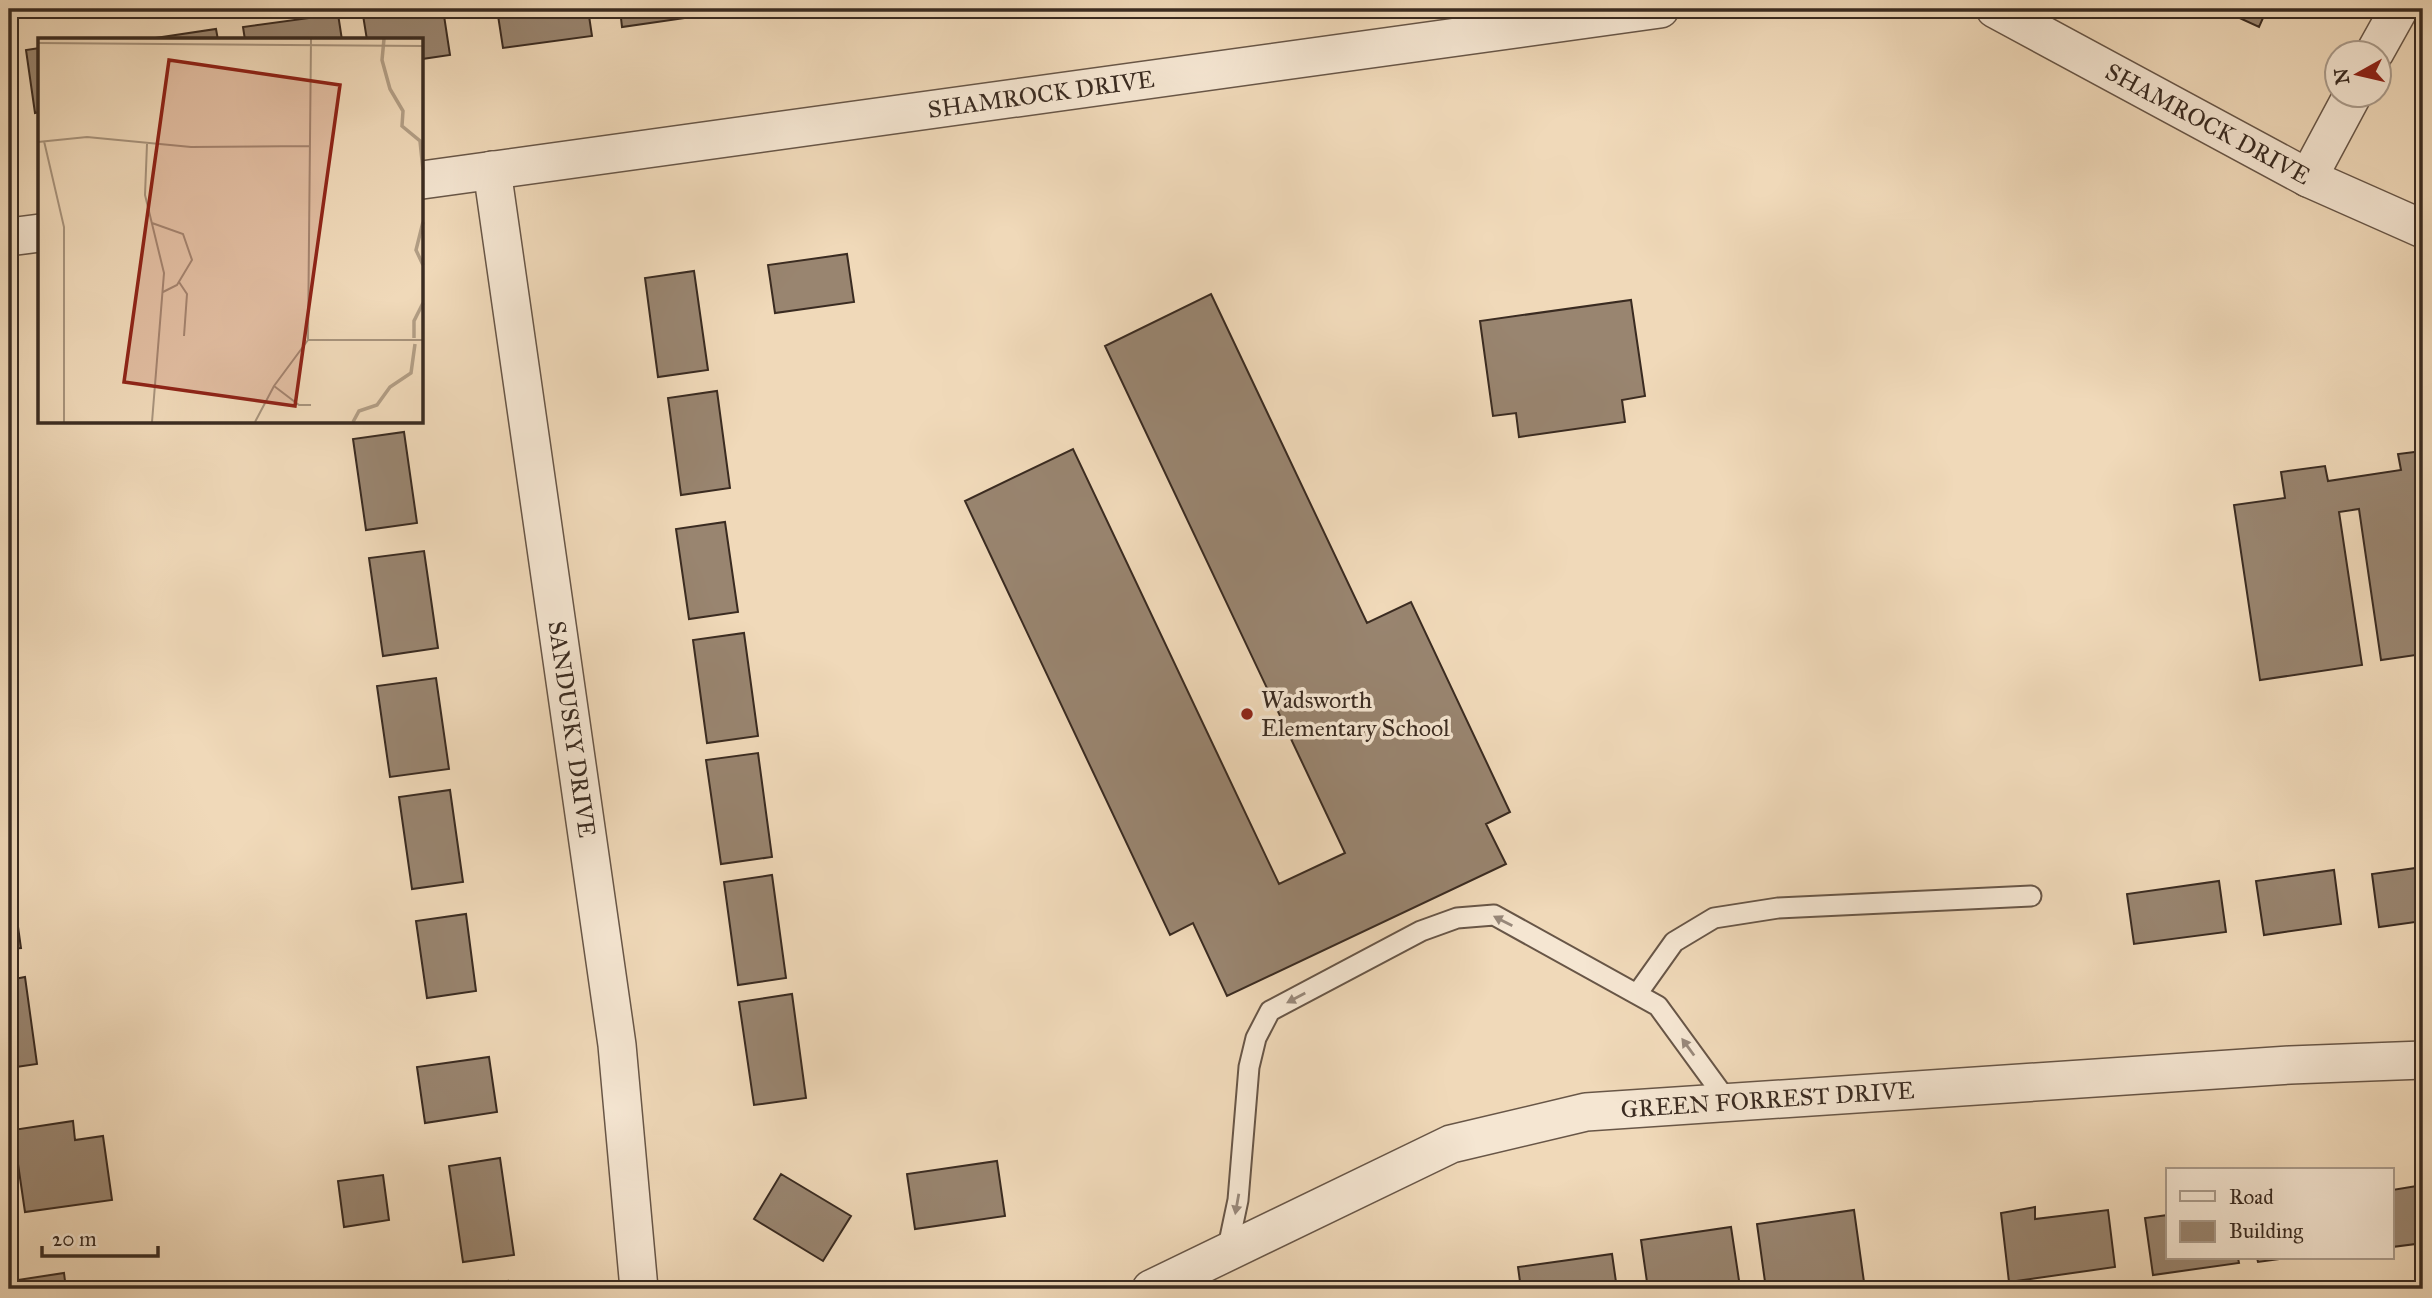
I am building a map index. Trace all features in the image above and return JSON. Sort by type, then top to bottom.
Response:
[{"type":"street","name":"SHAMROCK DRIVE","points":[[424,180],[1660,9]]},
{"type":"street","name":"SHAMROCK DRIVE","points":[[1995,9],[2308,178],[2423,229]]},
{"type":"street","points":[[2383,38],[2399,9]]},
{"type":"street","points":[[2308,178],[2346,108]]},
{"type":"street","name":"SANDUSKY DRIVE","points":[[492,170],[617,1045],[639,1289]]},
{"type":"street","points":[[9,237],[38,233]]},
{"type":"street","name":"GREEN FORREST DRIVE","points":[[1151,1289],[1451,1144],[1586,1112],[2290,1065],[2423,1060]]},
{"type":"lane","points":[[1636,994],[1674,942],[1714,918],[1777,908],[2031,896]]},
{"type":"lane","points":[[1227,1252],[1238,1200],[1249,1067],[1255,1038],[1270,1011],[1422,931],[1457,918],[1494,915],[1658,1006],[1728,1102]]},
{"type":"building","points":[[362,9],[443,9],[450,55],[424,59],[424,38],[367,38]]},
{"type":"building","points":[[497,9],[588,9],[592,36],[503,48]]},
{"type":"building","points":[[620,9],[698,9],[699,16],[622,27]]},
{"type":"building","points":[[2220,9],[2267,9],[2259,27]]},
{"type":"building","points":[[338,14],[342,38],[245,38],[243,27]]},
{"type":"building","points":[[216,29],[218,38],[155,38]]},
{"type":"building","points":[[38,48],[38,112],[35,113],[26,50]]},
{"type":"building","points":[[847,254],[854,302],[775,313],[768,265]]},
{"type":"building","points":[[694,271],[708,370],[658,377],[645,278]]},
{"type":"building","points":[[1211,294],[1367,623],[1411,602],[1510,812],[1486,824],[1506,864],[1227,996],[1193,923],[1170,935],[965,501],[1073,449],[1279,884],[1345,853],[1105,346]]},
{"type":"building","points":[[1631,300],[1645,396],[1622,400],[1625,422],[1519,437],[1516,413],[1493,416],[1480,321]]},
{"type":"building","points":[[717,391],[730,488],[681,495],[668,398]]},
{"type":"building","points":[[404,432],[417,523],[366,530],[353,439]]},
{"type":"building","points":[[2423,451],[2423,654],[2381,660],[2359,509],[2339,512],[2362,665],[2260,680],[2234,505],[2285,498],[2281,472],[2325,466],[2328,481],[2401,470],[2398,454]]},
{"type":"building","points":[[725,522],[738,612],[689,619],[676,529]]},
{"type":"building","points":[[424,551],[438,648],[383,656],[369,558]]},
{"type":"building","points":[[744,633],[758,736],[707,743],[693,640]]},
{"type":"building","points":[[436,678],[449,769],[390,777],[377,686]]},
{"type":"building","points":[[758,753],[772,857],[721,864],[706,760]]},
{"type":"building","points":[[450,790],[463,882],[412,889],[399,797]]},
{"type":"building","points":[[9,863],[21,948],[9,949]]},
{"type":"building","points":[[2423,867],[2423,921],[2379,927],[2372,874]]},
{"type":"building","points":[[2334,870],[2341,924],[2264,935],[2256,881]]},
{"type":"building","points":[[772,875],[786,978],[738,985],[724,882]]},
{"type":"building","points":[[2219,881],[2226,932],[2134,944],[2127,894]]},
{"type":"building","points":[[466,914],[476,991],[427,998],[416,921]]},
{"type":"building","points":[[25,977],[37,1064],[9,1068],[9,980]]},
{"type":"building","points":[[792,994],[806,1098],[754,1105],[739,1002]]},
{"type":"building","points":[[489,1057],[497,1112],[425,1123],[417,1067]]},
{"type":"building","points":[[73,1121],[75,1140],[103,1136],[112,1200],[25,1212],[13,1130]]},
{"type":"building","points":[[500,1158],[514,1255],[463,1262],[449,1166]]},
{"type":"building","points":[[997,1161],[1005,1216],[915,1229],[907,1174]]},
{"type":"building","points":[[781,1174],[851,1216],[823,1261],[754,1219]]},
{"type":"building","points":[[383,1175],[389,1220],[344,1227],[338,1181]]},
{"type":"building","points":[[2423,1185],[2423,1243],[2394,1247],[2394,1190]]},
{"type":"building","points":[[2035,1207],[2035,1219],[2108,1210],[2115,1267],[2009,1282],[2001,1213]]},
{"type":"building","points":[[1854,1210],[1864,1282],[1813,1289],[1766,1289],[1757,1224]]},
{"type":"building","points":[[2166,1215],[2166,1260],[2238,1260],[2239,1263],[2153,1275],[2145,1218]]},
{"type":"building","points":[[1731,1227],[1740,1287],[1648,1289],[1641,1240]]},
{"type":"building","points":[[1612,1254],[1617,1289],[1521,1289],[1518,1267]]},
{"type":"building","points":[[64,1273],[66,1289],[12,1289],[11,1281]]},
{"type":"building","points":[[508,1281],[509,1289],[457,1289],[457,1288]]},
{"type":"place","name":"Wadsworth Elementary School","points":[[1247,714]]}]
